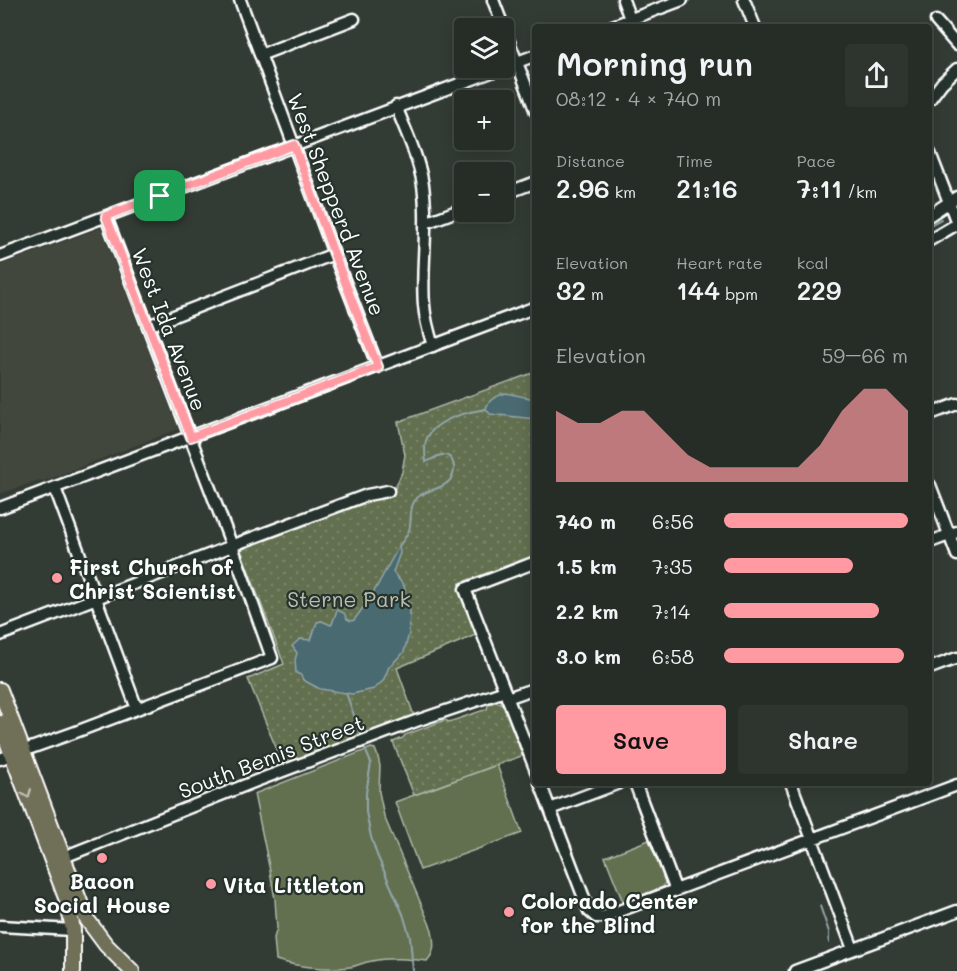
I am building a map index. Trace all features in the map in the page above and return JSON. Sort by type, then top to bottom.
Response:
[{"type":"main road","points":[[0,690],[12,755]]},
{"type":"main road","points":[[0,723],[58,860],[86,918],[101,939],[132,971]]},
{"type":"main road","points":[[58,860],[73,930],[74,970]]},
{"type":"main road","points":[[73,930],[88,935],[108,958],[118,958]]},
{"type":"street","name":"West Shepperd Avenue","points":[[240,0],[378,367]]},
{"type":"street","points":[[493,0],[532,101]]},
{"type":"street","points":[[623,0],[632,23],[682,0]]},
{"type":"street","points":[[744,0],[754,24]]},
{"type":"street","points":[[260,55],[354,19]]},
{"type":"street","points":[[936,21],[957,45]]},
{"type":"street","points":[[514,63],[532,56]]},
{"type":"street","points":[[932,96],[957,69]]},
{"type":"street","points":[[0,256],[473,78]]},
{"type":"street","points":[[396,106],[423,182],[424,306],[429,334],[434,346]]},
{"type":"street","points":[[932,157],[953,199],[957,224],[932,239]]},
{"type":"street","points":[[514,190],[532,184]]},
{"type":"street","points":[[932,214],[953,199]]},
{"type":"street","points":[[425,223],[454,212]]},
{"type":"street","name":"West Ida Avenue","points":[[106,216],[232,546],[272,658],[137,709]]},
{"type":"street","points":[[148,326],[334,254]]},
{"type":"street","points":[[0,508],[532,309]]},
{"type":"street","points":[[932,413],[957,404]]},
{"type":"street","points":[[12,755],[137,709],[55,488]]},
{"type":"street","points":[[932,489],[953,534],[957,555]]},
{"type":"street","points":[[0,635],[367,495],[388,491]]},
{"type":"street","points":[[932,541],[953,534]]},
{"type":"street","points":[[532,564],[465,589],[532,761]]},
{"type":"street","points":[[932,667],[957,658]]},
{"type":"street","name":"South Bemis Street","points":[[58,860],[416,721],[532,689]]},
{"type":"street","points":[[541,786],[589,911],[596,917],[603,917],[957,784]]},
{"type":"street","points":[[550,810],[612,786]]},
{"type":"street","points":[[636,786],[676,891]]},
{"type":"street","points":[[791,786],[853,949]]},
{"type":"street","points":[[795,971],[957,910]]},
{"type":"street","points":[[0,926],[73,930]]},
{"type":"shaded area","points":[[101,228],[178,429],[44,481],[39,480],[0,494],[0,265]]},
{"type":"green space","name":"Sterne Park","points":[[532,373],[532,556],[460,583],[478,634],[397,668],[416,721],[285,770],[248,679],[284,664],[240,548],[393,493],[402,472],[405,455],[398,422]]},
{"type":"green space","points":[[494,702],[501,703],[505,707],[524,755],[414,795],[393,742],[445,720],[449,722],[487,709],[488,705]]},
{"type":"green space","points":[[371,748],[375,749],[380,766],[379,792],[384,816],[432,930],[434,943],[432,954],[427,961],[386,959],[341,968],[303,966],[276,960],[275,899],[254,794]]},
{"type":"green space","points":[[497,765],[522,833],[420,870],[395,802]]},
{"type":"green space","points":[[649,840],[665,882],[663,887],[623,902],[605,857]]},
{"type":"water","points":[[506,393],[532,398],[532,419],[490,414],[486,409],[491,400]]},
{"type":"water","points":[[399,546],[400,553],[393,572],[404,586],[410,611],[409,634],[404,652],[389,667],[383,681],[374,689],[352,694],[320,689],[303,680],[301,675],[296,673],[297,653],[292,646],[300,639],[311,640],[317,622],[322,621],[331,625],[337,610],[344,613],[347,619],[354,620],[371,597]]},
{"type":"waterway","points":[[932,224],[941,219]]},
{"type":"waterway","points":[[399,546],[409,530],[412,508],[417,498],[444,485],[452,477],[454,468],[452,460],[447,456],[438,456],[426,462],[425,447],[431,431],[461,414],[486,409]]},
{"type":"waterway","points":[[346,693],[361,735]]},
{"type":"waterway","points":[[365,749],[371,763],[366,793],[366,812],[371,837],[403,914],[410,937],[413,971]]},
{"type":"waterway","points":[[820,906],[829,932],[829,943]]},
{"type":"place","name":"First Church of Christ Scientist","points":[[57,578]]},
{"type":"place","name":"Bacon Social House","points":[[102,858]]},
{"type":"place","name":"Vita Littleton","points":[[211,884]]},
{"type":"place","name":"Colorado Center for the Blind","points":[[509,912]]},
{"type":"route","points":[[294,145],[378,367],[191,437],[106,216],[160,196],[294,145]]}]
